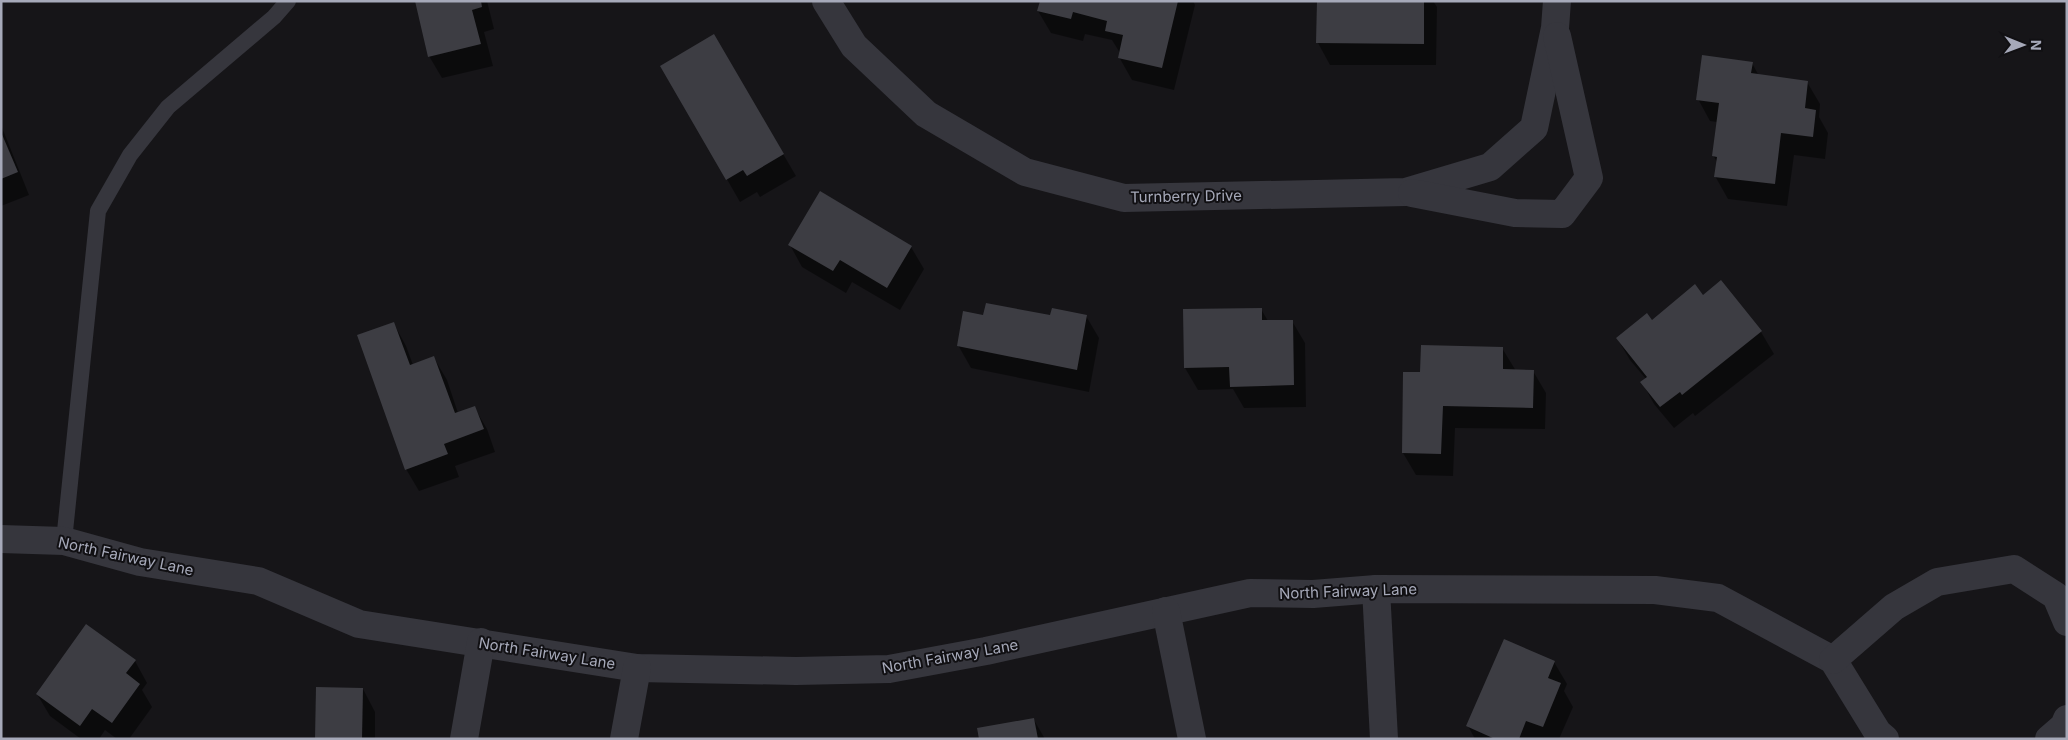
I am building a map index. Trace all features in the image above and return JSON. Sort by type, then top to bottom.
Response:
[{"type":"street","name":"Turnberry Drive","points":[[826,1],[854,46],[926,114],[1025,172],[1124,198],[1406,192],[1515,213],[1562,214],[1589,178],[1555,28]]},
{"type":"street","name":"Turnberry Drive","points":[[1406,192],[1490,167],[1534,128],[1555,28],[1557,1]]},
{"type":"street","name":"North Fairway Lane","points":[[1,539],[64,541],[140,562],[258,581],[359,624],[637,668],[796,671],[889,669],[986,651],[1250,593],[1313,594],[1376,589],[1655,590],[1718,598],[1833,660]]},
{"type":"street","points":[[1885,739],[1878,733],[1833,660],[1894,607],[1938,582],[2014,569],[2056,596],[2067,622]]},
{"type":"street","points":[[1376,589],[1384,739]]},
{"type":"street","points":[[1166,611],[1192,739]]},
{"type":"street","points":[[464,739],[482,642]]},
{"type":"street","points":[[624,739],[637,668]]},
{"type":"street","points":[[2049,739],[2064,726],[2067,718]]},
{"type":"lane","points":[[64,541],[98,211],[130,155],[168,108],[274,17],[288,1]]},
{"type":"building","points":[[415,1],[481,1],[482,7],[472,10],[481,44],[428,57]]},
{"type":"building","points":[[1040,1],[1178,1],[1162,68],[1118,58],[1123,35],[1105,31],[1107,21],[1073,12],[1071,19],[1037,11]]},
{"type":"building","points":[[1317,1],[1424,1],[1424,44],[1316,43]]},
{"type":"building","points":[[714,34],[784,154],[747,176],[743,170],[726,180],[660,66]]},
{"type":"building","points":[[1702,55],[1753,62],[1751,73],[1808,81],[1805,108],[1816,110],[1813,137],[1781,133],[1775,184],[1714,177],[1717,157],[1712,156],[1719,103],[1696,100]]},
{"type":"building","points":[[1,132],[18,172],[1,179]]},
{"type":"building","points":[[820,191],[912,246],[887,288],[840,260],[833,271],[788,245]]},
{"type":"building","points":[[1721,280],[1762,331],[1682,395],[1680,392],[1660,407],[1640,382],[1647,377],[1616,338],[1647,313],[1652,320],[1695,284],[1703,295]]},
{"type":"building","points":[[986,303],[1050,315],[1052,308],[1087,315],[1077,370],[957,346],[963,311],[983,315]]},
{"type":"building","points":[[1262,308],[1262,320],[1293,320],[1294,385],[1230,387],[1229,367],[1184,368],[1183,309]]},
{"type":"building","points":[[394,322],[410,365],[434,356],[455,413],[475,406],[484,429],[444,444],[448,454],[405,470],[357,335]]},
{"type":"building","points":[[1421,345],[1503,347],[1503,369],[1534,370],[1533,408],[1443,406],[1441,454],[1402,453],[1403,372],[1420,372]]},
{"type":"building","points":[[86,624],[136,660],[126,673],[140,684],[112,723],[92,709],[80,726],[36,694]]},
{"type":"building","points":[[1504,639],[1555,661],[1548,678],[1561,683],[1543,727],[1526,721],[1519,739],[1495,739],[1466,726]]},
{"type":"building","points":[[316,687],[363,688],[362,739],[315,739]]},
{"type":"building","points":[[1034,718],[1038,739],[979,739],[977,728]]}]
